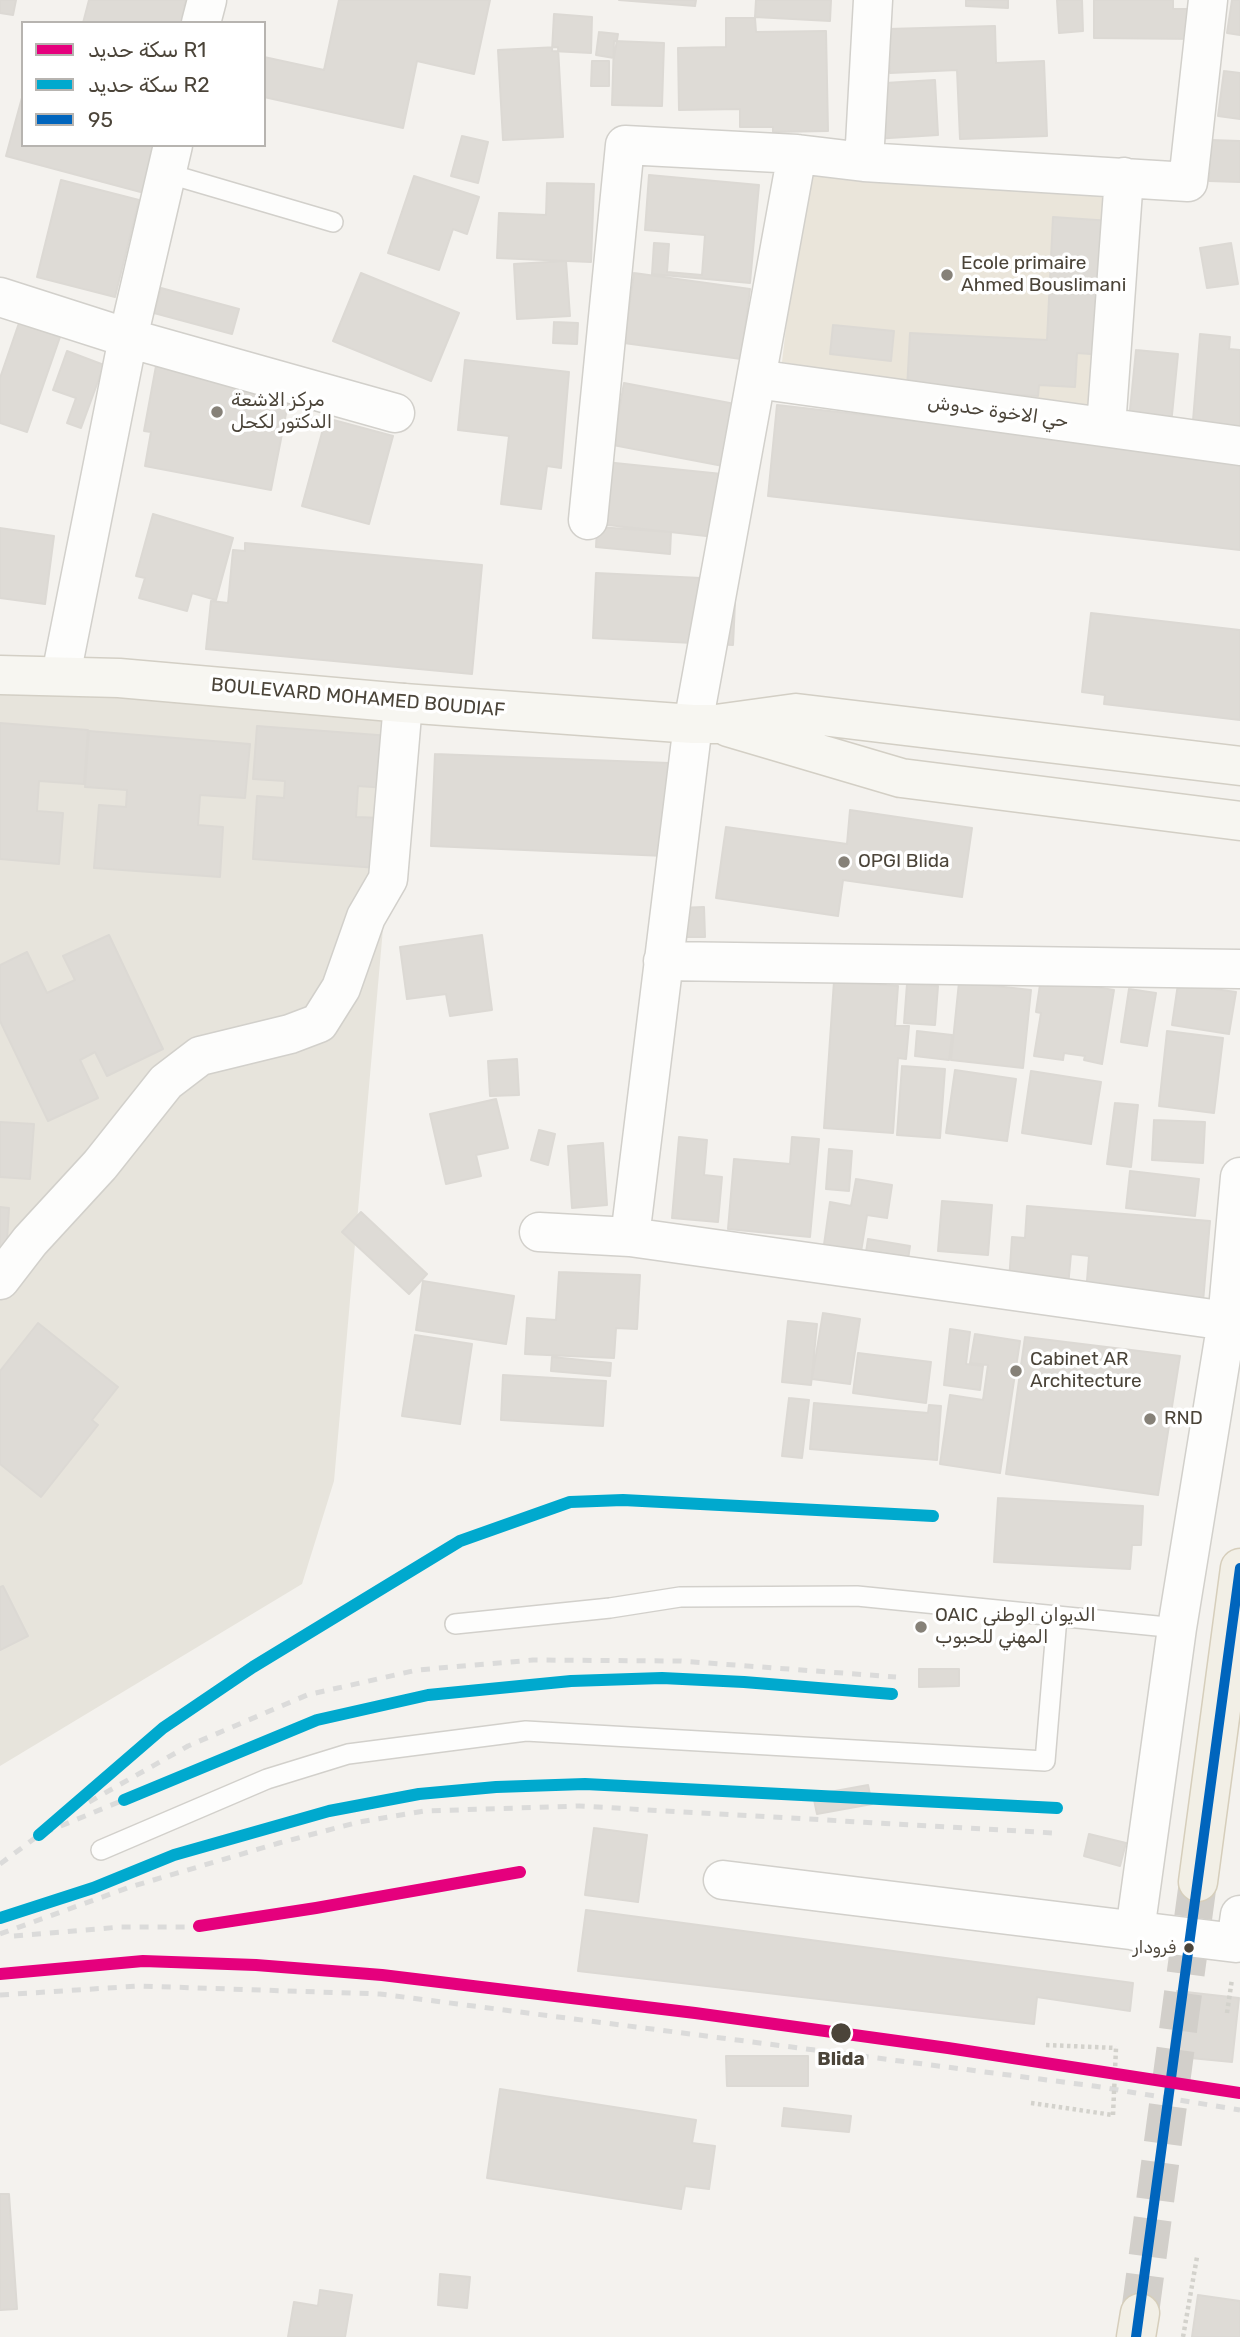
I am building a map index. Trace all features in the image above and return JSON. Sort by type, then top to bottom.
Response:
[{"type":"main road","name":"BOULEVARD MOHAMED BOUDIAF","points":[[0,675],[61,675],[704,724]]},
{"type":"main road","points":[[704,724],[796,713],[1240,766]]},
{"type":"main road","points":[[704,724],[901,778],[1240,821]]},
{"type":"main road","points":[[1198,1882],[1240,1568]]},
{"type":"street","points":[[202,21],[207,0]]},
{"type":"street","points":[[864,162],[873,0]]},
{"type":"street","points":[[588,520],[625,145],[797,154],[864,162],[1188,182],[1208,0]]},
{"type":"street","points":[[630,1237],[663,961],[704,724],[756,379],[797,154]]},
{"type":"street","points":[[61,675],[128,338],[169,159]]},
{"type":"street","points":[[1106,427],[1124,177]]},
{"type":"street","points":[[0,297],[128,338],[395,413]]},
{"type":"street","name":"حي الاخوة حدوش","points":[[756,379],[1240,446]]},
{"type":"street","points":[[0,1280],[30,1241],[100,1165],[166,1082],[200,1056],[290,1034],[319,1023],[341,988],[366,917],[388,879],[402,703]]},
{"type":"street","points":[[663,961],[1240,969]]},
{"type":"street","points":[[1135,1931],[1177,1628],[1227,1321],[1240,1177]]},
{"type":"street","points":[[539,1232],[630,1237],[1227,1321]]},
{"type":"street","points":[[723,1880],[1236,1943],[1240,1915]]},
{"type":"lane","points":[[169,159],[333,222]]},
{"type":"lane","points":[[455,1624],[610,1608],[680,1597],[857,1596],[1177,1628]]},
{"type":"lane","points":[[101,1850],[267,1779],[348,1754],[526,1731],[1045,1760],[1057,1617]]},
{"type":"path","points":[[1031,2103],[1113,2115],[1116,2048],[1046,2045]]},
{"type":"path","points":[[1183,2337],[1197,2257]]},
{"type":"shaded area","name":"Ecole primaire Ahmed Bouslimani","points":[[805,164],[1109,188],[1091,413],[782,362]]},
{"type":"shaded area","points":[[0,675],[403,703],[334,1481],[302,1584],[0,1766]]},
{"type":"building","points":[[0,0],[16,0],[13,15],[0,13]]},
{"type":"building","points":[[89,0],[186,0],[184,6],[188,7],[184,21],[84,21]]},
{"type":"building","points":[[339,0],[490,0],[474,74],[417,61],[403,128],[266,97],[266,57],[324,70]]},
{"type":"building","points":[[619,0],[696,0],[695,6]]},
{"type":"building","points":[[756,0],[831,0],[830,21],[755,17]]},
{"type":"building","points":[[966,0],[1008,0],[1008,8],[966,6]]},
{"type":"building","points":[[1057,0],[1082,0],[1083,31],[1059,33]]},
{"type":"building","points":[[1094,0],[1173,0],[1173,9],[1200,9],[1200,39],[1094,38]]},
{"type":"building","points":[[1232,0],[1240,0],[1240,35],[1227,33]]},
{"type":"building","points":[[554,14],[592,17],[591,53],[552,51]]},
{"type":"building","points":[[726,18],[755,18],[756,32],[826,31],[828,131],[773,132],[773,127],[740,127],[740,109],[679,110],[678,48],[726,47]]},
{"type":"building","points":[[995,26],[996,63],[1044,61],[1047,136],[960,139],[957,70],[890,73],[888,29]]},
{"type":"building","points":[[599,32],[618,34],[614,58],[596,55]]},
{"type":"building","points":[[614,41],[664,43],[662,106],[612,105]]},
{"type":"building","points":[[558,47],[563,137],[503,140],[498,50]]},
{"type":"building","points":[[592,61],[609,61],[609,86],[591,86]]},
{"type":"building","points":[[1224,71],[1240,73],[1240,119],[1218,116]]},
{"type":"building","points":[[935,80],[938,135],[873,139],[885,83]]},
{"type":"building","points":[[21,101],[21,147],[160,147],[148,194],[6,156]]},
{"type":"building","points":[[462,136],[488,142],[478,183],[451,176]]},
{"type":"building","points":[[1210,140],[1240,141],[1240,182],[1209,181]]},
{"type":"building","points":[[649,175],[759,185],[750,283],[652,274],[654,243],[669,244],[667,272],[702,275],[705,235],[645,230]]},
{"type":"building","points":[[414,176],[479,197],[467,234],[453,229],[439,270],[388,253]]},
{"type":"building","points":[[61,180],[139,200],[115,297],[37,277]]},
{"type":"building","points":[[547,183],[594,184],[591,262],[497,258],[499,213],[546,215]]},
{"type":"building","points":[[1053,217],[1111,221],[1104,355],[1077,353],[1075,387],[1039,385],[1038,396],[907,389],[910,333],[1047,340]]},
{"type":"building","points":[[1231,243],[1238,284],[1207,288],[1200,248]]},
{"type":"building","points":[[566,261],[570,316],[517,319],[514,264]]},
{"type":"building","points":[[361,273],[459,313],[431,381],[333,341]]},
{"type":"building","points":[[634,273],[750,289],[741,359],[624,343]]},
{"type":"building","points":[[161,288],[239,309],[232,334],[154,313]]},
{"type":"building","points":[[554,322],[578,323],[577,344],[553,343]]},
{"type":"building","points":[[19,323],[60,337],[27,432],[0,423],[0,378]]},
{"type":"building","points":[[833,325],[894,331],[891,361],[830,354]]},
{"type":"building","points":[[1200,334],[1230,337],[1229,349],[1240,350],[1240,437],[1192,433]]},
{"type":"building","points":[[1136,350],[1178,354],[1171,425],[1129,420]]},
{"type":"building","points":[[67,351],[104,365],[81,428],[67,423],[76,398],[53,390]]},
{"type":"building","points":[[465,360],[569,372],[561,468],[547,466],[541,509],[501,504],[509,436],[458,430]]},
{"type":"building","name":"مركز الاشعة الدكتور لكحل","points":[[156,366],[290,393],[271,490],[145,466],[151,432],[144,431]]},
{"type":"building","points":[[624,383],[735,404],[723,466],[613,445]]},
{"type":"building","points":[[777,405],[1240,458],[1240,550],[768,496]]},
{"type":"building","points":[[326,418],[393,436],[369,524],[302,506]]},
{"type":"building","points":[[605,462],[722,474],[715,537],[599,524]]},
{"type":"building","points":[[153,514],[233,538],[216,600],[192,593],[187,611],[139,598],[145,578],[136,576]]},
{"type":"building","points":[[597,527],[671,532],[670,554],[596,547]]},
{"type":"building","points":[[0,528],[54,536],[45,604],[0,598]]},
{"type":"building","points":[[245,543],[482,565],[472,674],[206,649],[211,601],[228,603],[233,550],[245,551]]},
{"type":"building","points":[[596,573],[722,579],[721,602],[735,603],[733,645],[593,638]]},
{"type":"building","points":[[1091,613],[1240,630],[1240,720],[1104,704],[1105,695],[1082,692]]},
{"type":"building","points":[[0,723],[88,730],[84,784],[39,781],[37,811],[63,813],[59,864],[0,859]]},
{"type":"building","points":[[257,726],[391,736],[387,788],[358,786],[356,817],[382,818],[378,868],[253,859],[257,796],[284,798],[285,781],[253,779]]},
{"type":"building","points":[[89,731],[250,744],[245,798],[200,795],[198,825],[223,827],[220,877],[94,868],[99,805],[126,807],[127,790],[85,787]]},
{"type":"building","points":[[435,754],[669,763],[665,856],[431,846]]},
{"type":"building","name":"OPGI Blida","points":[[850,810],[972,828],[962,897],[843,880],[838,916],[716,898],[726,827],[847,844]]},
{"type":"building","points":[[704,907],[705,937],[679,937],[678,908]]},
{"type":"building","points":[[109,935],[163,1049],[107,1076],[95,1052],[80,1060],[98,1098],[48,1121],[0,1021],[0,965],[27,952],[47,993],[75,980],[63,956]]},
{"type":"building","points":[[482,935],[492,1010],[450,1016],[446,994],[407,999],[400,947]]},
{"type":"building","points":[[1041,978],[1114,990],[1102,1064],[1084,1060],[1085,1056],[1064,1053],[1063,1060],[1034,1056],[1041,1013],[1036,1012]]},
{"type":"building","points":[[834,981],[898,986],[895,1026],[909,1026],[906,1059],[898,1058],[893,1133],[824,1128]]},
{"type":"building","points":[[959,982],[1031,990],[1023,1068],[951,1060]]},
{"type":"building","points":[[907,984],[938,986],[935,1025],[904,1023]]},
{"type":"building","points":[[1178,984],[1236,992],[1229,1034],[1172,1025]]},
{"type":"building","points":[[1129,989],[1156,993],[1147,1046],[1121,1042]]},
{"type":"building","points":[[917,1031],[952,1035],[949,1060],[915,1056]]},
{"type":"building","points":[[1167,1031],[1223,1038],[1214,1113],[1159,1106]]},
{"type":"building","points":[[517,1059],[519,1095],[490,1096],[488,1061]]},
{"type":"building","points":[[902,1066],[945,1069],[940,1138],[897,1135]]},
{"type":"building","points":[[955,1070],[1016,1079],[1007,1141],[946,1133]]},
{"type":"building","points":[[1031,1071],[1101,1082],[1091,1144],[1022,1133]]},
{"type":"building","points":[[496,1099],[508,1148],[476,1155],[481,1176],[446,1184],[430,1114]]},
{"type":"building","points":[[1115,1103],[1138,1105],[1131,1167],[1107,1164]]},
{"type":"building","points":[[1154,1120],[1205,1122],[1203,1163],[1152,1160]]},
{"type":"building","points":[[0,1122],[34,1124],[30,1179],[0,1177]]},
{"type":"building","points":[[539,1130],[555,1134],[548,1165],[531,1160]]},
{"type":"building","points":[[679,1137],[707,1140],[704,1175],[722,1177],[718,1222],[672,1218]]},
{"type":"building","points":[[792,1137],[819,1139],[810,1237],[728,1229],[734,1159],[790,1164]]},
{"type":"building","points":[[603,1143],[607,1205],[572,1208],[568,1146]]},
{"type":"building","points":[[829,1149],[852,1151],[849,1191],[826,1189]]},
{"type":"building","points":[[1130,1171],[1199,1179],[1195,1216],[1126,1208]]},
{"type":"building","points":[[856,1179],[892,1185],[887,1218],[867,1215],[860,1258],[823,1252],[830,1202],[851,1206]]},
{"type":"building","points":[[942,1201],[992,1205],[988,1255],[938,1251]]},
{"type":"building","points":[[1027,1206],[1210,1221],[1203,1302],[1086,1293],[1089,1256],[1071,1254],[1068,1287],[1009,1282],[1012,1237],[1025,1238]]},
{"type":"building","points":[[0,1207],[9,1208],[6,1258],[0,1258]]},
{"type":"building","points":[[361,1212],[427,1274],[409,1294],[342,1232]]},
{"type":"building","points":[[868,1239],[910,1246],[907,1266],[865,1259]]},
{"type":"building","points":[[559,1272],[640,1275],[637,1329],[616,1328],[614,1358],[525,1354],[527,1318],[556,1320]]},
{"type":"building","points":[[423,1281],[514,1296],[506,1344],[416,1330]]},
{"type":"building","points":[[823,1313],[860,1319],[850,1384],[812,1379]]},
{"type":"building","points":[[788,1321],[817,1324],[811,1385],[782,1382]]},
{"type":"building","points":[[38,1323],[118,1387],[92,1420],[98,1425],[41,1497],[0,1464],[0,1371]]},
{"type":"building","points":[[950,1329],[970,1332],[966,1364],[983,1366],[980,1390],[944,1385]]},
{"type":"building","points":[[975,1334],[1020,1341],[1000,1473],[940,1464],[950,1395],[983,1400],[988,1365],[970,1363]]},
{"type":"building","points":[[415,1335],[472,1344],[460,1424],[402,1416]]},
{"type":"building","points":[[1025,1337],[1180,1356],[1158,1495],[1006,1474]]},
{"type":"building","points":[[858,1353],[931,1362],[926,1403],[853,1393]]},
{"type":"building","points":[[552,1357],[611,1363],[610,1376],[551,1371]]},
{"type":"building","points":[[503,1375],[606,1381],[603,1426],[501,1420]]},
{"type":"building","points":[[789,1398],[809,1400],[802,1458],[782,1456]]},
{"type":"building","points":[[814,1403],[928,1413],[929,1405],[941,1406],[937,1460],[810,1449]]},
{"type":"building","points":[[998,1498],[1143,1506],[1141,1545],[1132,1545],[1130,1569],[994,1562]]},
{"type":"building","points":[[3,1586],[28,1636],[0,1650],[0,1587]]},
{"type":"building","points":[[919,1669],[959,1669],[959,1686],[919,1687]]},
{"type":"building","points":[[868,1785],[872,1804],[817,1814],[813,1795]]},
{"type":"building","points":[[594,1828],[647,1835],[638,1902],[585,1895]]},
{"type":"building","points":[[1089,1834],[1126,1843],[1120,1866],[1084,1856]]},
{"type":"building","points":[[586,1910],[1133,1983],[1130,2011],[1037,1997],[1034,2024],[578,1971]]},
{"type":"building","points":[[1177,1991],[1239,1998],[1232,2062],[1170,2056]]},
{"type":"building","points":[[726,2056],[808,2056],[808,2086],[727,2086]]},
{"type":"building","points":[[500,2089],[696,2120],[692,2143],[715,2146],[709,2189],[685,2186],[681,2209],[487,2178]]},
{"type":"building","points":[[784,2108],[851,2116],[849,2132],[782,2126]]},
{"type":"building","points":[[0,2194],[9,2194],[17,2309],[0,2310]]},
{"type":"building","points":[[440,2274],[470,2277],[467,2308],[438,2305]]},
{"type":"building","points":[[320,2290],[352,2295],[345,2337],[288,2337],[294,2302],[318,2306]]},
{"type":"building","points":[[1198,2295],[1240,2301],[1240,2337],[1192,2337]]},
{"type":"tunnel","points":[[1140,2313],[1198,1882]]},
{"type":"railway","points":[[39,1835],[163,1728],[253,1667],[460,1541],[570,1502],[623,1500],[933,1516]]},
{"type":"railway","points":[[89,1802],[188,1746],[307,1695],[417,1670],[533,1660],[680,1661],[896,1677]]},
{"type":"railway","points":[[0,1864],[39,1835],[317,1720],[428,1695],[571,1681],[662,1678],[892,1694]]},
{"type":"railway","points":[[0,1918],[93,1888],[174,1855],[329,1811],[419,1794],[496,1787],[585,1784],[1057,1808]]},
{"type":"railway","points":[[0,1934],[130,1887],[279,1843],[359,1822],[424,1811],[579,1806],[1054,1833]]},
{"type":"railway","points":[[14,1936],[120,1927],[192,1927],[520,1872]]},
{"type":"railway","points":[[0,1995],[139,1986],[380,1994],[1094,2086],[1240,2110]]},
{"type":"rail line","name":"R2","points":[[39,1835],[163,1728],[253,1667],[460,1541],[570,1502],[623,1500],[933,1516]]},
{"type":"rail line","name":"R2","points":[[124,1800],[317,1720],[428,1695],[571,1681],[662,1678],[892,1694]]},
{"type":"rail line","name":"R2","points":[[0,1918],[93,1888],[174,1855],[329,1811],[419,1794],[496,1787],[585,1784],[1057,1808]]},
{"type":"rail line","name":"R1","points":[[199,1926],[520,1872]]},
{"type":"rail line","name":"R1","points":[[0,1974],[143,1961],[256,1965],[382,1975],[695,2013],[948,2048],[1240,2093]]},
{"type":"transit line","name":"95","points":[[1136,2337],[1240,1568]]},
{"type":"place","name":"Ecole primaire Ahmed Bouslimani","points":[[947,275]]},
{"type":"place","name":"مركز الاشعة الدكتور لكحل","points":[[217,412]]},
{"type":"place","name":"OPGI Blida","points":[[844,862]]},
{"type":"place","name":"Cabinet AR Architecture","points":[[1016,1371]]},
{"type":"place","name":"RND","points":[[1150,1419]]},
{"type":"place","name":"OAIC الديوان الوطني المهني للحبوب","points":[[921,1627]]},
{"type":"place","name":"فرودار","points":[[1189,1948]]},
{"type":"place","name":"Blida","points":[[841,2033]]}]
